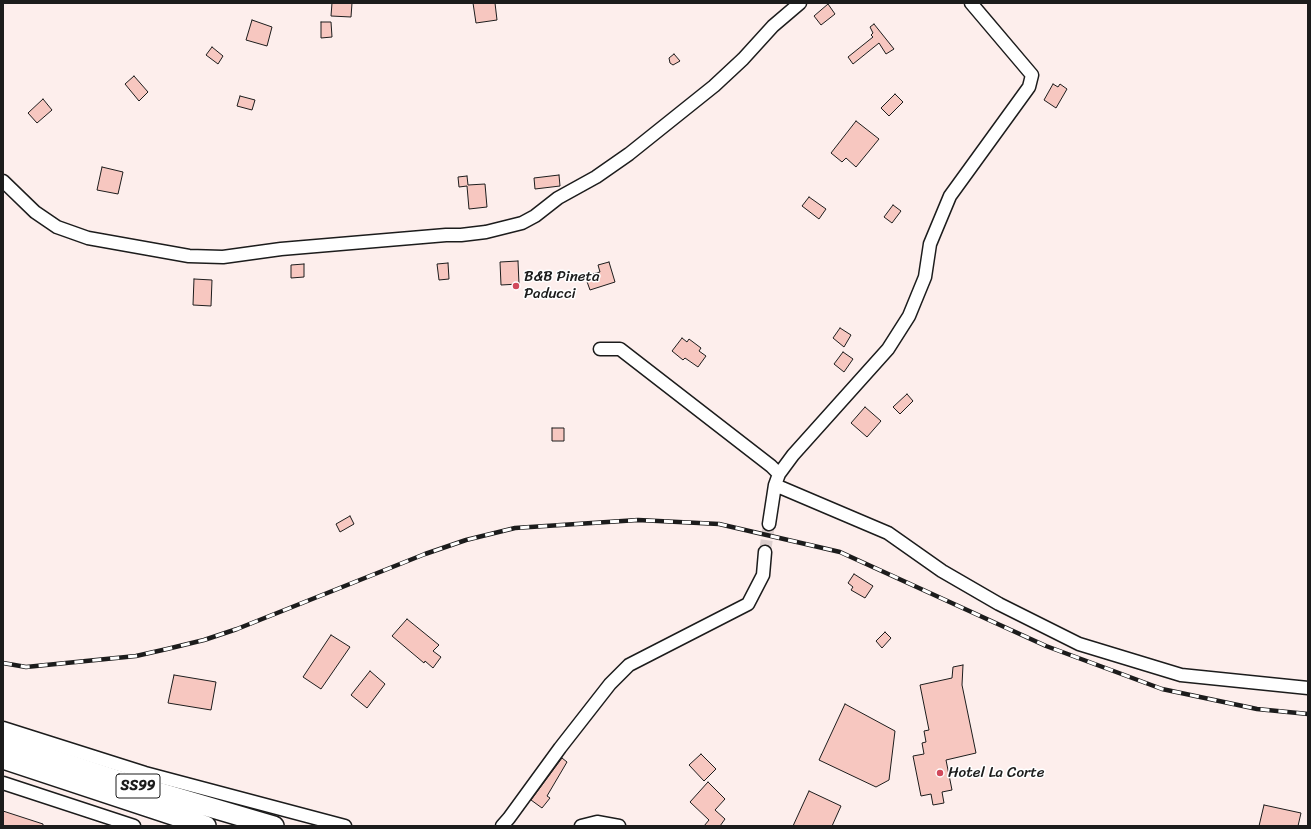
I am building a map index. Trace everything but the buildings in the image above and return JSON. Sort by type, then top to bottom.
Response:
[{"type":"highway","name":"SS99","points":[[3,743],[114,779],[274,826]]},
{"type":"highway","name":"SS99","points":[[3,759],[206,826]]},
{"type":"street","points":[[3,182],[34,212],[58,227],[88,238],[189,256],[223,257],[281,249],[486,232],[522,222],[535,216],[558,198],[596,177],[629,154],[714,86],[743,59],[773,26],[800,3]]},
{"type":"street","points":[[769,524],[777,480],[794,455],[888,349],[909,316],[925,277],[930,244],[950,196],[1029,87],[1032,75],[971,3]]},
{"type":"street","points":[[600,349],[620,349],[771,466],[777,480],[888,533],[942,571],[999,604],[1079,644],[1181,675],[1308,688]]},
{"type":"street","points":[[502,826],[610,684],[629,666],[748,604],[763,575],[765,552]]},
{"type":"street","points":[[3,728],[152,775],[345,826]]},
{"type":"street","points":[[3,783],[134,826]]},
{"type":"street","points":[[581,826],[597,822],[619,826]]},
{"type":"tunnel","points":[[765,552],[769,524]]},
{"type":"railway","points":[[3,663],[26,667],[136,656],[204,640],[237,629],[425,554],[466,540],[515,528],[638,520],[719,524],[840,552],[1046,646],[1162,689],[1257,709],[1308,714]]},
{"type":"place","name":"B&B Pineta Paducci","points":[[516,286]]},
{"type":"place","name":"Hotel La Corte","points":[[940,773]]}]
